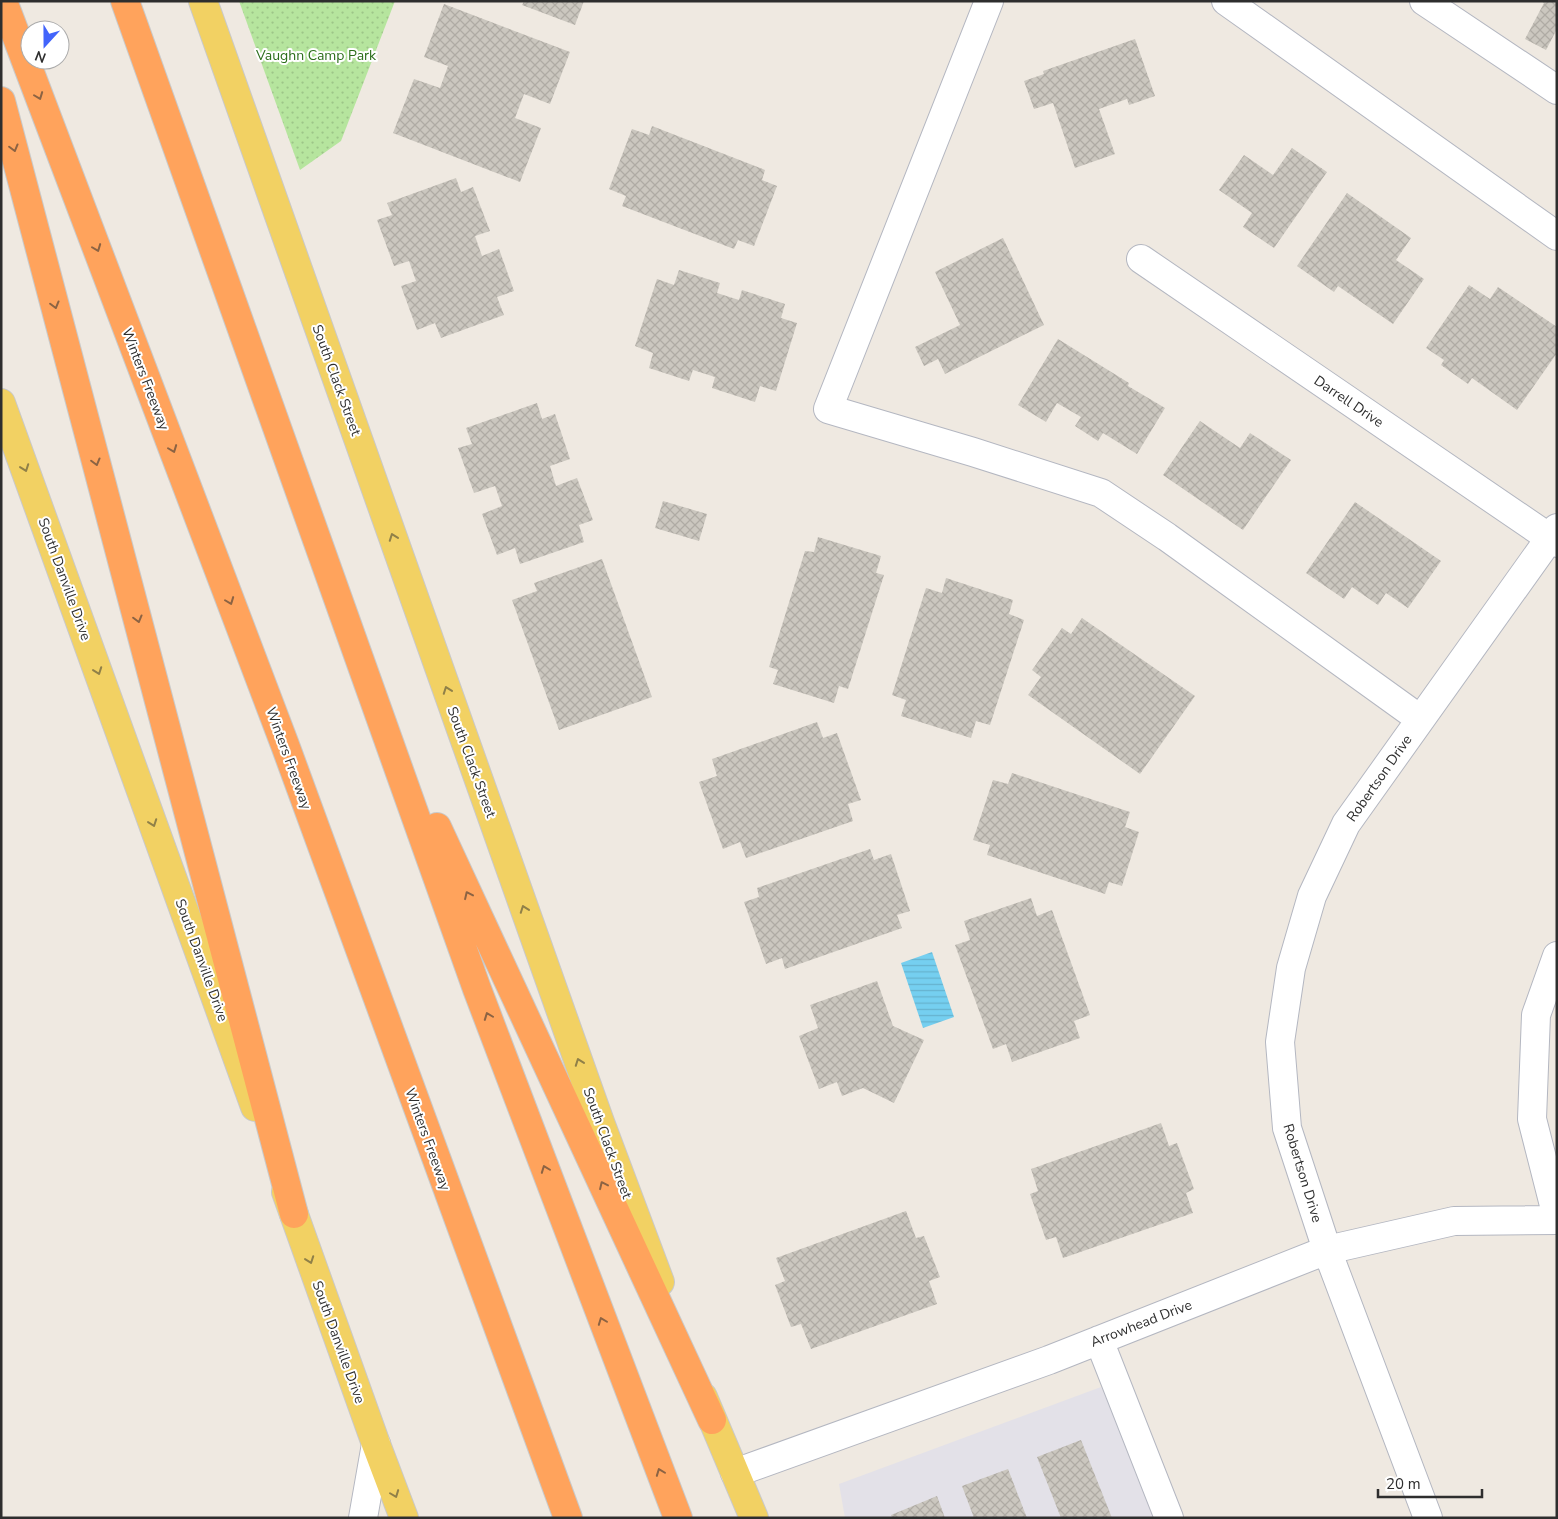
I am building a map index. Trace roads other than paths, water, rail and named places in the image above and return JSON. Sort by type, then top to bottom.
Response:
[{"type":"highway","name":"Winters Freeway","points":[[3,1],[285,745],[568,1518]]},
{"type":"highway","points":[[125,1],[477,989],[678,1518]]},
{"type":"highway","points":[[1,101],[294,1214]]},
{"type":"highway","points":[[364,671],[712,1420]]},
{"type":"main road","name":"South Clack Street","points":[[203,1],[596,1112],[712,1420],[754,1518]]},
{"type":"main road","name":"South Danville Drive","points":[[4,416],[404,1518]]},
{"type":"street","points":[[989,1],[828,409],[964,449],[1101,493],[1167,537],[1420,719]]},
{"type":"street","points":[[1226,1],[1557,236]]},
{"type":"street","points":[[1424,1],[1557,90]]},
{"type":"street","name":"Darrell Drive","points":[[1141,259],[1554,536]]},
{"type":"street","name":"Robertson Drive","points":[[1428,1518],[1326,1250],[1287,1128],[1280,1042],[1291,968],[1312,896],[1346,824],[1554,536]]},
{"type":"street","points":[[1557,956],[1536,1015],[1532,1119],[1557,1218]]},
{"type":"street","name":"Arrowhead Drive","points":[[735,1473],[1099,1340],[1326,1250],[1454,1220],[1557,1218]]},
{"type":"street","points":[[1099,1340],[1169,1518]]},
{"type":"street","points":[[363,1518],[376,1444]]},
{"type":"water","points":[[932,952],[954,1017],[923,1028],[901,963]]},
{"type":"park label","name":"Vaughn Camp Park","points":[[316,55]]}]
